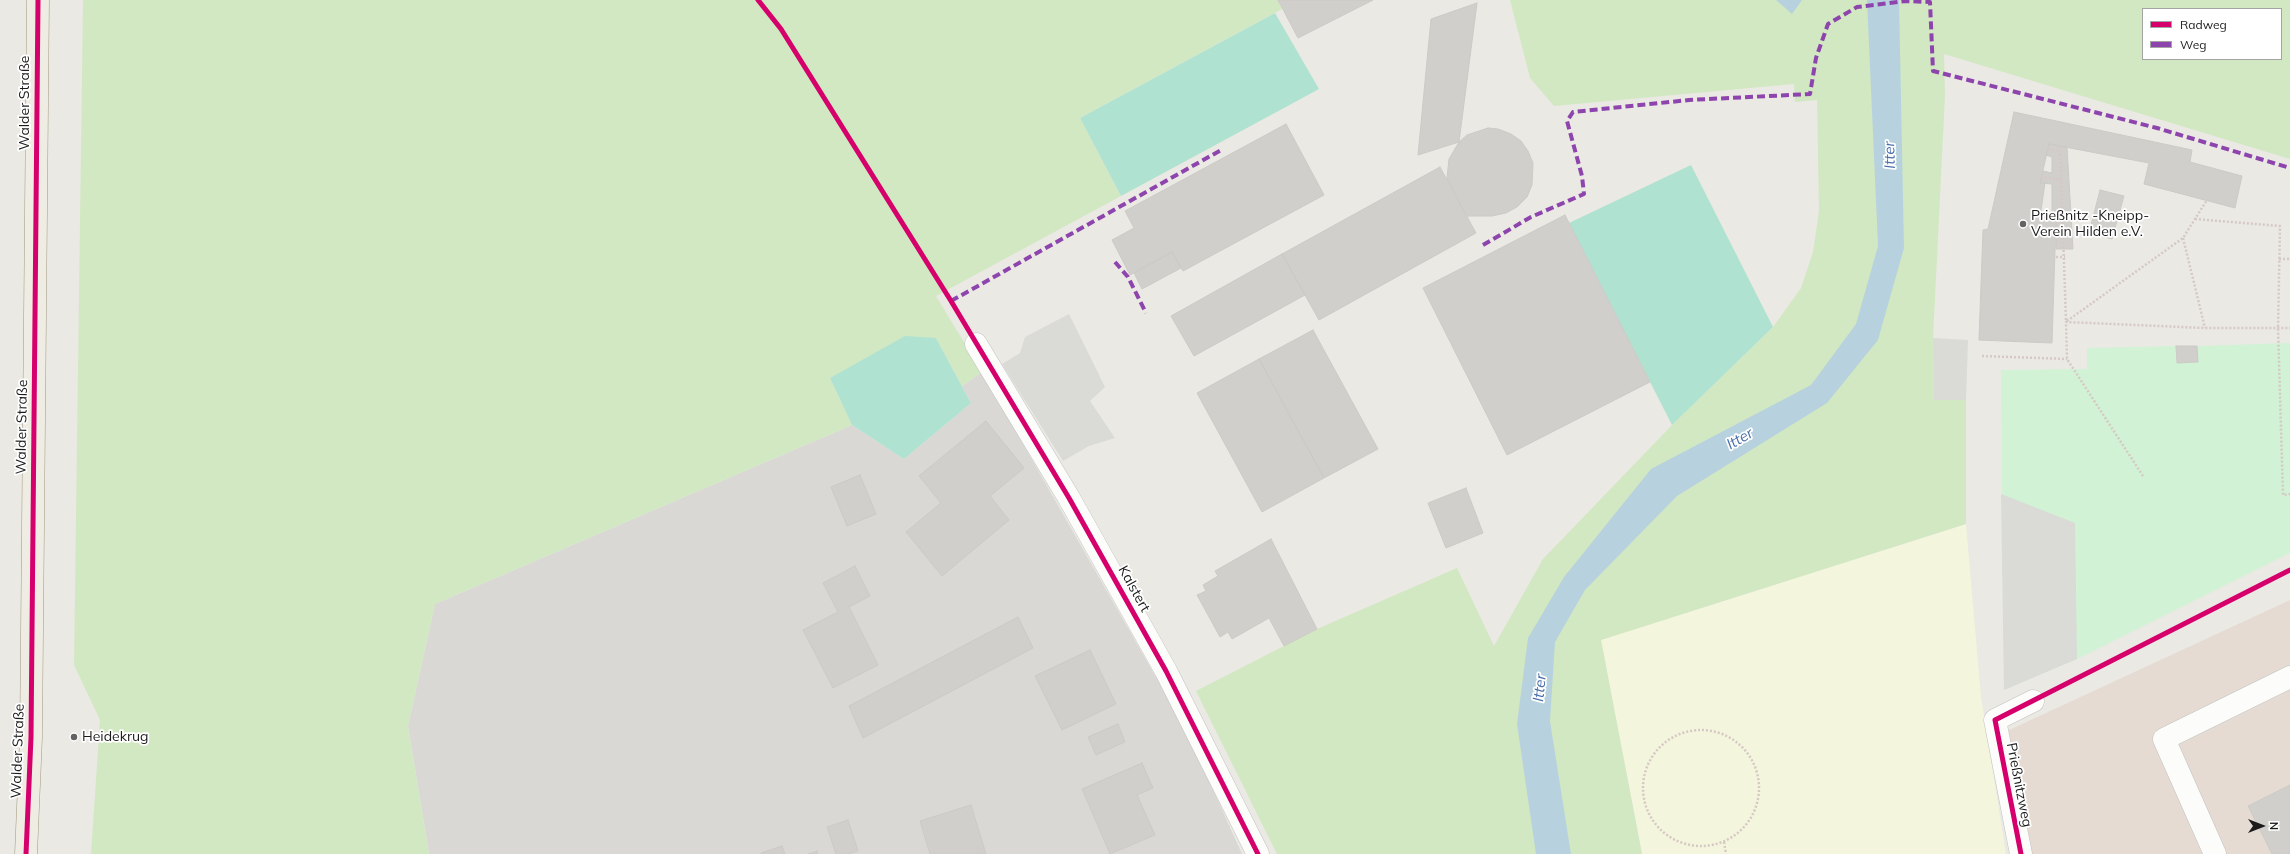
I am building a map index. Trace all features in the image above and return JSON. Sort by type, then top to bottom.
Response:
[{"type":"main road","name":"Walder Straße","points":[[26,854],[30,737],[38,0]]},
{"type":"street","name":"Kalstert","points":[[976,344],[1069,498],[1162,664],[1253,853]]},
{"type":"street","points":[[2214,854],[2164,739],[2290,677]]},
{"type":"street","name":"Prießnitzweg","points":[[2020,854],[1995,720],[2033,701]]},
{"type":"path","points":[[2060,146],[2068,359],[2143,476]]},
{"type":"path","points":[[2048,149],[2060,152]]},
{"type":"path","points":[[2042,177],[2062,180]]},
{"type":"path","points":[[2066,322],[2183,238],[2207,200]]},
{"type":"path","points":[[2195,219],[2280,226],[2278,328],[2283,496],[2290,494]]},
{"type":"path","points":[[2183,238],[2205,328]]},
{"type":"path","points":[[2056,257],[2064,257]]},
{"type":"path","points":[[2279,259],[2290,259]]},
{"type":"path","points":[[2066,322],[2205,328],[2290,328]]},
{"type":"path","points":[[1982,356],[2068,359]]},
{"type":"path","points":[[1689,731],[1714,731],[1726,735],[1742,746],[1753,761],[1759,779],[1756,805],[1752,817],[1740,831],[1724,842],[1705,846],[1692,845],[1668,836],[1654,822],[1645,805],[1642,786],[1647,767],[1656,750],[1671,738],[1689,731]]},
{"type":"path","points":[[1724,842],[1726,854]]},
{"type":"shaded area","points":[[1275,13],[1319,89],[1121,196],[1080,118]]},
{"type":"shaded area","points":[[1691,165],[1773,327],[1672,425],[1569,223]]},
{"type":"shaded area","points":[[1069,314],[1105,387],[1090,401],[1115,438],[1089,446],[1063,461],[1002,364],[1020,353],[1025,337]]},
{"type":"shaded area","points":[[905,336],[936,338],[971,403],[904,459],[852,425],[830,378]]},
{"type":"shaded area","points":[[1933,338],[1968,340],[1966,400],[1934,400]]},
{"type":"shaded area","points":[[2290,343],[2290,553],[2077,659],[2004,690],[2001,370],[2087,369],[2087,348],[2176,346],[2177,363],[2197,362],[2197,346]]},
{"type":"shaded area","points":[[982,372],[1186,730],[1242,854],[429,854],[408,726],[435,604],[852,425],[904,459],[971,403],[962,386]]},
{"type":"shaded area","points":[[2001,494],[2075,523],[2077,659],[2004,690]]},
{"type":"shaded area","points":[[1966,524],[1981,697],[2006,854],[1642,854],[1601,640]]},
{"type":"shaded area","points":[[2290,600],[2290,854],[2029,854],[2007,731]]},
{"type":"green space","points":[[83,0],[1278,0],[1282,9],[1080,118],[1121,196],[936,296],[982,372],[962,386],[936,338],[830,378],[852,425],[435,604],[408,726],[429,854],[91,854],[100,720],[74,665]]},
{"type":"green space","points":[[1510,0],[2290,0],[2290,159],[1944,54],[1945,95],[1933,338],[1934,399],[1966,400],[1966,524],[1601,640],[1642,854],[1277,854],[1196,691],[1317,629],[1457,568],[1494,646],[1543,559],[1672,425],[1773,327],[1801,288],[1813,252],[1819,211],[1817,100],[1795,102],[1794,84],[1554,106],[1530,78]]},
{"type":"water","points":[[1776,0],[1802,0],[1792,14]]},
{"type":"water","name":"Itter","points":[[1867,0],[1899,0],[1904,248],[1878,340],[1827,403],[1677,496],[1585,590],[1555,642],[1550,721],[1571,854],[1536,854],[1517,724],[1528,638],[1564,577],[1651,469],[1811,385],[1856,324],[1878,246]]},
{"type":"building","points":[[1278,0],[1373,0],[1298,38]]},
{"type":"building","points":[[1477,3],[1459,142],[1418,155],[1431,19]]},
{"type":"building","name":"Prießnitz -Kneipp- Verein Hilden e.V.","points":[[2014,112],[2192,150],[2190,162],[2242,176],[2235,208],[2144,184],[2149,163],[2049,144],[2040,183],[2045,183],[2040,217],[2056,219],[2052,343],[1979,340],[1983,230],[1988,229]]},
{"type":"building","points":[[1286,124],[1324,195],[1183,271],[1172,252],[1130,275],[1112,240],[1134,228],[1125,211]]},
{"type":"building","points":[[1488,128],[1498,129],[1511,134],[1521,141],[1528,151],[1533,163],[1532,185],[1527,197],[1517,207],[1506,213],[1492,216],[1466,216],[1447,178],[1449,159],[1459,142],[1467,135]]},
{"type":"building","points":[[2049,144],[2067,147],[2073,249],[2056,249],[2056,219],[2052,218],[2052,184],[2040,183],[2043,171],[2052,173],[2052,157],[2046,155]]},
{"type":"building","points":[[1440,167],[1476,233],[1319,320],[1282,254]]},
{"type":"building","points":[[2100,190],[2124,196],[2112,239],[2089,233]]},
{"type":"building","points":[[1565,215],[1650,382],[1507,455],[1423,288]]},
{"type":"building","points":[[1172,252],[1181,268],[1142,289],[1134,273]]},
{"type":"building","points":[[1282,254],[1305,295],[1194,356],[1171,316]]},
{"type":"building","points":[[1313,330],[1378,449],[1324,478],[1259,359]]},
{"type":"building","points":[[2176,346],[2197,346],[2198,362],[2177,363]]},
{"type":"building","points":[[1259,359],[1324,478],[1262,512],[1197,393]]},
{"type":"building","points":[[986,421],[1024,468],[990,496],[1009,520],[942,576],[906,532],[941,503],[919,476]]},
{"type":"building","points":[[860,475],[876,514],[847,526],[831,487]]},
{"type":"building","points":[[1466,488],[1483,533],[1446,548],[1428,503]]},
{"type":"building","points":[[1271,539],[1317,629],[1284,646],[1269,618],[1232,639],[1228,632],[1220,637],[1197,595],[1206,591],[1203,585],[1218,576],[1215,571]]},
{"type":"building","points":[[855,566],[870,596],[849,607],[878,665],[833,688],[803,630],[838,612],[823,583]]},
{"type":"building","points":[[1018,617],[1033,648],[863,738],[849,706]]},
{"type":"building","points":[[1090,650],[1116,704],[1062,730],[1035,676]]},
{"type":"building","points":[[1118,724],[1125,742],[1096,755],[1088,737]]},
{"type":"building","points":[[1142,763],[1153,788],[1137,795],[1155,835],[1110,854],[1082,789]]},
{"type":"building","points":[[2290,785],[2290,854],[2272,854],[2248,806]]},
{"type":"building","points":[[971,805],[986,854],[930,854],[920,821]]},
{"type":"building","points":[[848,820],[858,851],[848,854],[836,854],[827,827]]},
{"type":"building","points":[[782,846],[785,854],[761,854],[761,853]]},
{"type":"building","points":[[817,851],[818,854],[808,854]]},
{"type":"marked path","points":[[1483,245],[1531,217],[1584,194],[1582,176],[1567,121],[1573,112],[1689,100],[1810,94],[1816,58],[1828,24],[1857,7],[1906,1],[1930,2],[1933,71],[2157,128],[2290,168]]},
{"type":"marked path","points":[[951,301],[1223,149]]},
{"type":"marked path","points":[[1115,262],[1128,277],[1146,313]]},
{"type":"cycle path","points":[[26,854],[31,737],[38,0]]},
{"type":"cycle path","points":[[758,0],[781,29],[951,301],[1069,498],[1166,671],[1258,854]]},
{"type":"cycle path","points":[[2021,854],[1995,720],[2290,570]]},
{"type":"place","name":"Prießnitz -Kneipp- Verein Hilden e.V.","points":[[2023,224]]},
{"type":"place","name":"Heidekrug","points":[[74,737]]}]
